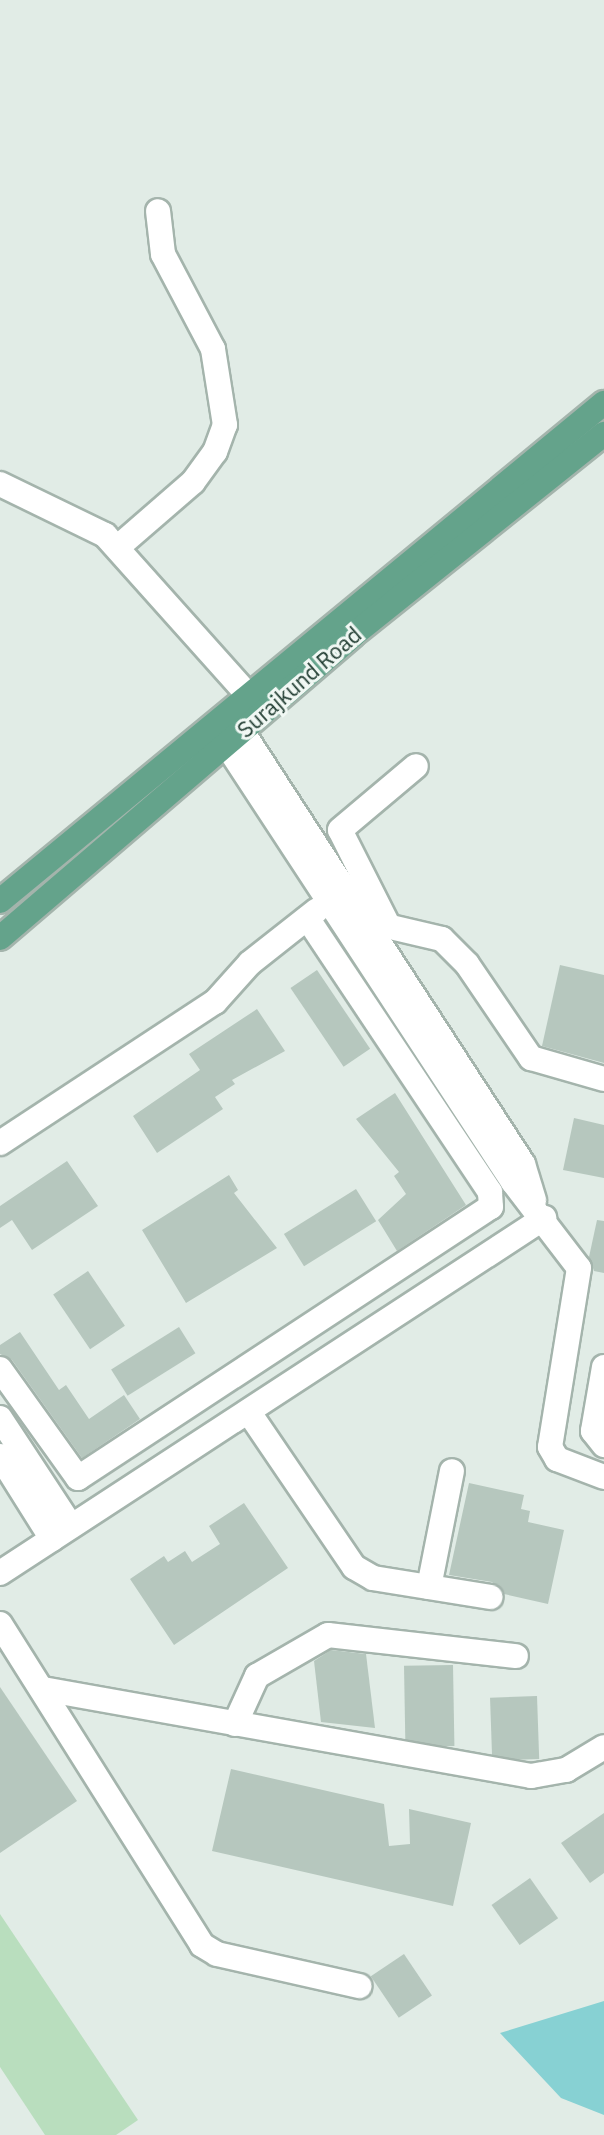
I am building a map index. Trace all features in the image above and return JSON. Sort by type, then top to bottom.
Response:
[{"type":"main road","name":"Surajkund Road","points":[[0,901],[220,716],[604,403]]},
{"type":"main road","name":"Surajkund Road","points":[[0,938],[457,549],[604,434]]},
{"type":"street","points":[[118,547],[193,482],[215,452],[225,425],[213,349],[163,254],[158,211]]},
{"type":"street","points":[[0,484],[92,526],[118,547],[247,694]]},
{"type":"street","points":[[220,716],[335,894],[513,1182],[540,1212],[581,1279],[550,1447],[557,1459],[604,1477]]},
{"type":"street","points":[[416,766],[340,830],[376,923],[523,1164],[540,1212]]},
{"type":"street","points":[[0,1143],[215,1002],[250,963],[335,894]]},
{"type":"street","points":[[335,894],[376,923],[431,934],[453,948],[538,1063],[604,1079]]},
{"type":"street","points":[[0,1369],[78,1478],[491,1207],[490,1192],[307,918]]},
{"type":"street","points":[[0,1573],[250,1414],[540,1212]]},
{"type":"street","points":[[604,1367],[593,1431],[604,1445]]},
{"type":"street","points":[[250,1414],[345,1560],[373,1578],[490,1597]]},
{"type":"street","points":[[0,1418],[62,1532]]},
{"type":"street","points":[[0,1456],[62,1532]]},
{"type":"street","points":[[429,1587],[452,1471]]},
{"type":"street","points":[[0,1624],[202,1945],[217,1954],[359,1986]]},
{"type":"street","points":[[235,1724],[257,1676],[328,1635],[516,1656]]},
{"type":"street","points":[[43,1689],[531,1776],[566,1770],[604,1747]]},
{"type":"green space","points":[[0,1914],[138,2120],[116,2135],[45,2135],[0,2067]]},
{"type":"water","points":[[604,2001],[604,2115],[561,2098],[500,2033]]},
{"type":"building","points":[[560,965],[604,975],[604,1063],[542,1046]]},
{"type":"building","points":[[317,970],[370,1049],[344,1067],[290,988]]},
{"type":"building","points":[[257,1009],[285,1051],[232,1080],[235,1084],[215,1097],[223,1109],[157,1153],[133,1116],[200,1070],[189,1054]]},
{"type":"building","points":[[395,1093],[466,1205],[397,1251],[378,1220],[406,1194],[394,1176],[399,1172],[356,1119]]},
{"type":"building","points":[[574,1118],[604,1125],[604,1178],[563,1170]]},
{"type":"building","points":[[67,1161],[98,1206],[32,1250],[12,1220],[0,1228],[0,1206]]},
{"type":"building","points":[[229,1175],[238,1190],[234,1193],[277,1248],[186,1303],[142,1230]]},
{"type":"building","points":[[356,1189],[376,1221],[304,1266],[284,1234]]},
{"type":"building","points":[[597,1220],[604,1221],[604,1273],[594,1271],[589,1257]]},
{"type":"building","points":[[88,1271],[125,1326],[90,1349],[53,1294]]},
{"type":"building","points":[[179,1327],[195,1353],[128,1396],[111,1369]]},
{"type":"building","points":[[20,1332],[59,1390],[66,1385],[89,1419],[124,1395],[140,1419],[82,1458],[12,1360],[0,1354],[0,1345]]},
{"type":"building","points":[[469,1483],[524,1495],[521,1509],[530,1511],[528,1522],[564,1530],[548,1604],[504,1594],[492,1582],[449,1575]]},
{"type":"building","points":[[244,1503],[288,1568],[174,1645],[130,1579],[164,1556],[168,1562],[185,1551],[192,1562],[220,1544],[209,1526]]},
{"type":"building","points":[[331,1650],[366,1654],[375,1728],[321,1722],[314,1661]]},
{"type":"building","points":[[453,1665],[454,1746],[405,1747],[404,1666]]},
{"type":"building","points":[[0,1687],[77,1801],[0,1853]]},
{"type":"building","points":[[537,1696],[539,1759],[492,1761],[490,1698]]},
{"type":"building","points":[[231,1769],[384,1804],[389,1846],[410,1844],[409,1809],[471,1823],[453,1906],[212,1851]]},
{"type":"building","points":[[604,1813],[604,1873],[590,1883],[561,1843]]},
{"type":"building","points":[[530,1878],[558,1918],[520,1945],[491,1905]]},
{"type":"building","points":[[404,1954],[432,1995],[399,2018],[371,1976]]}]
